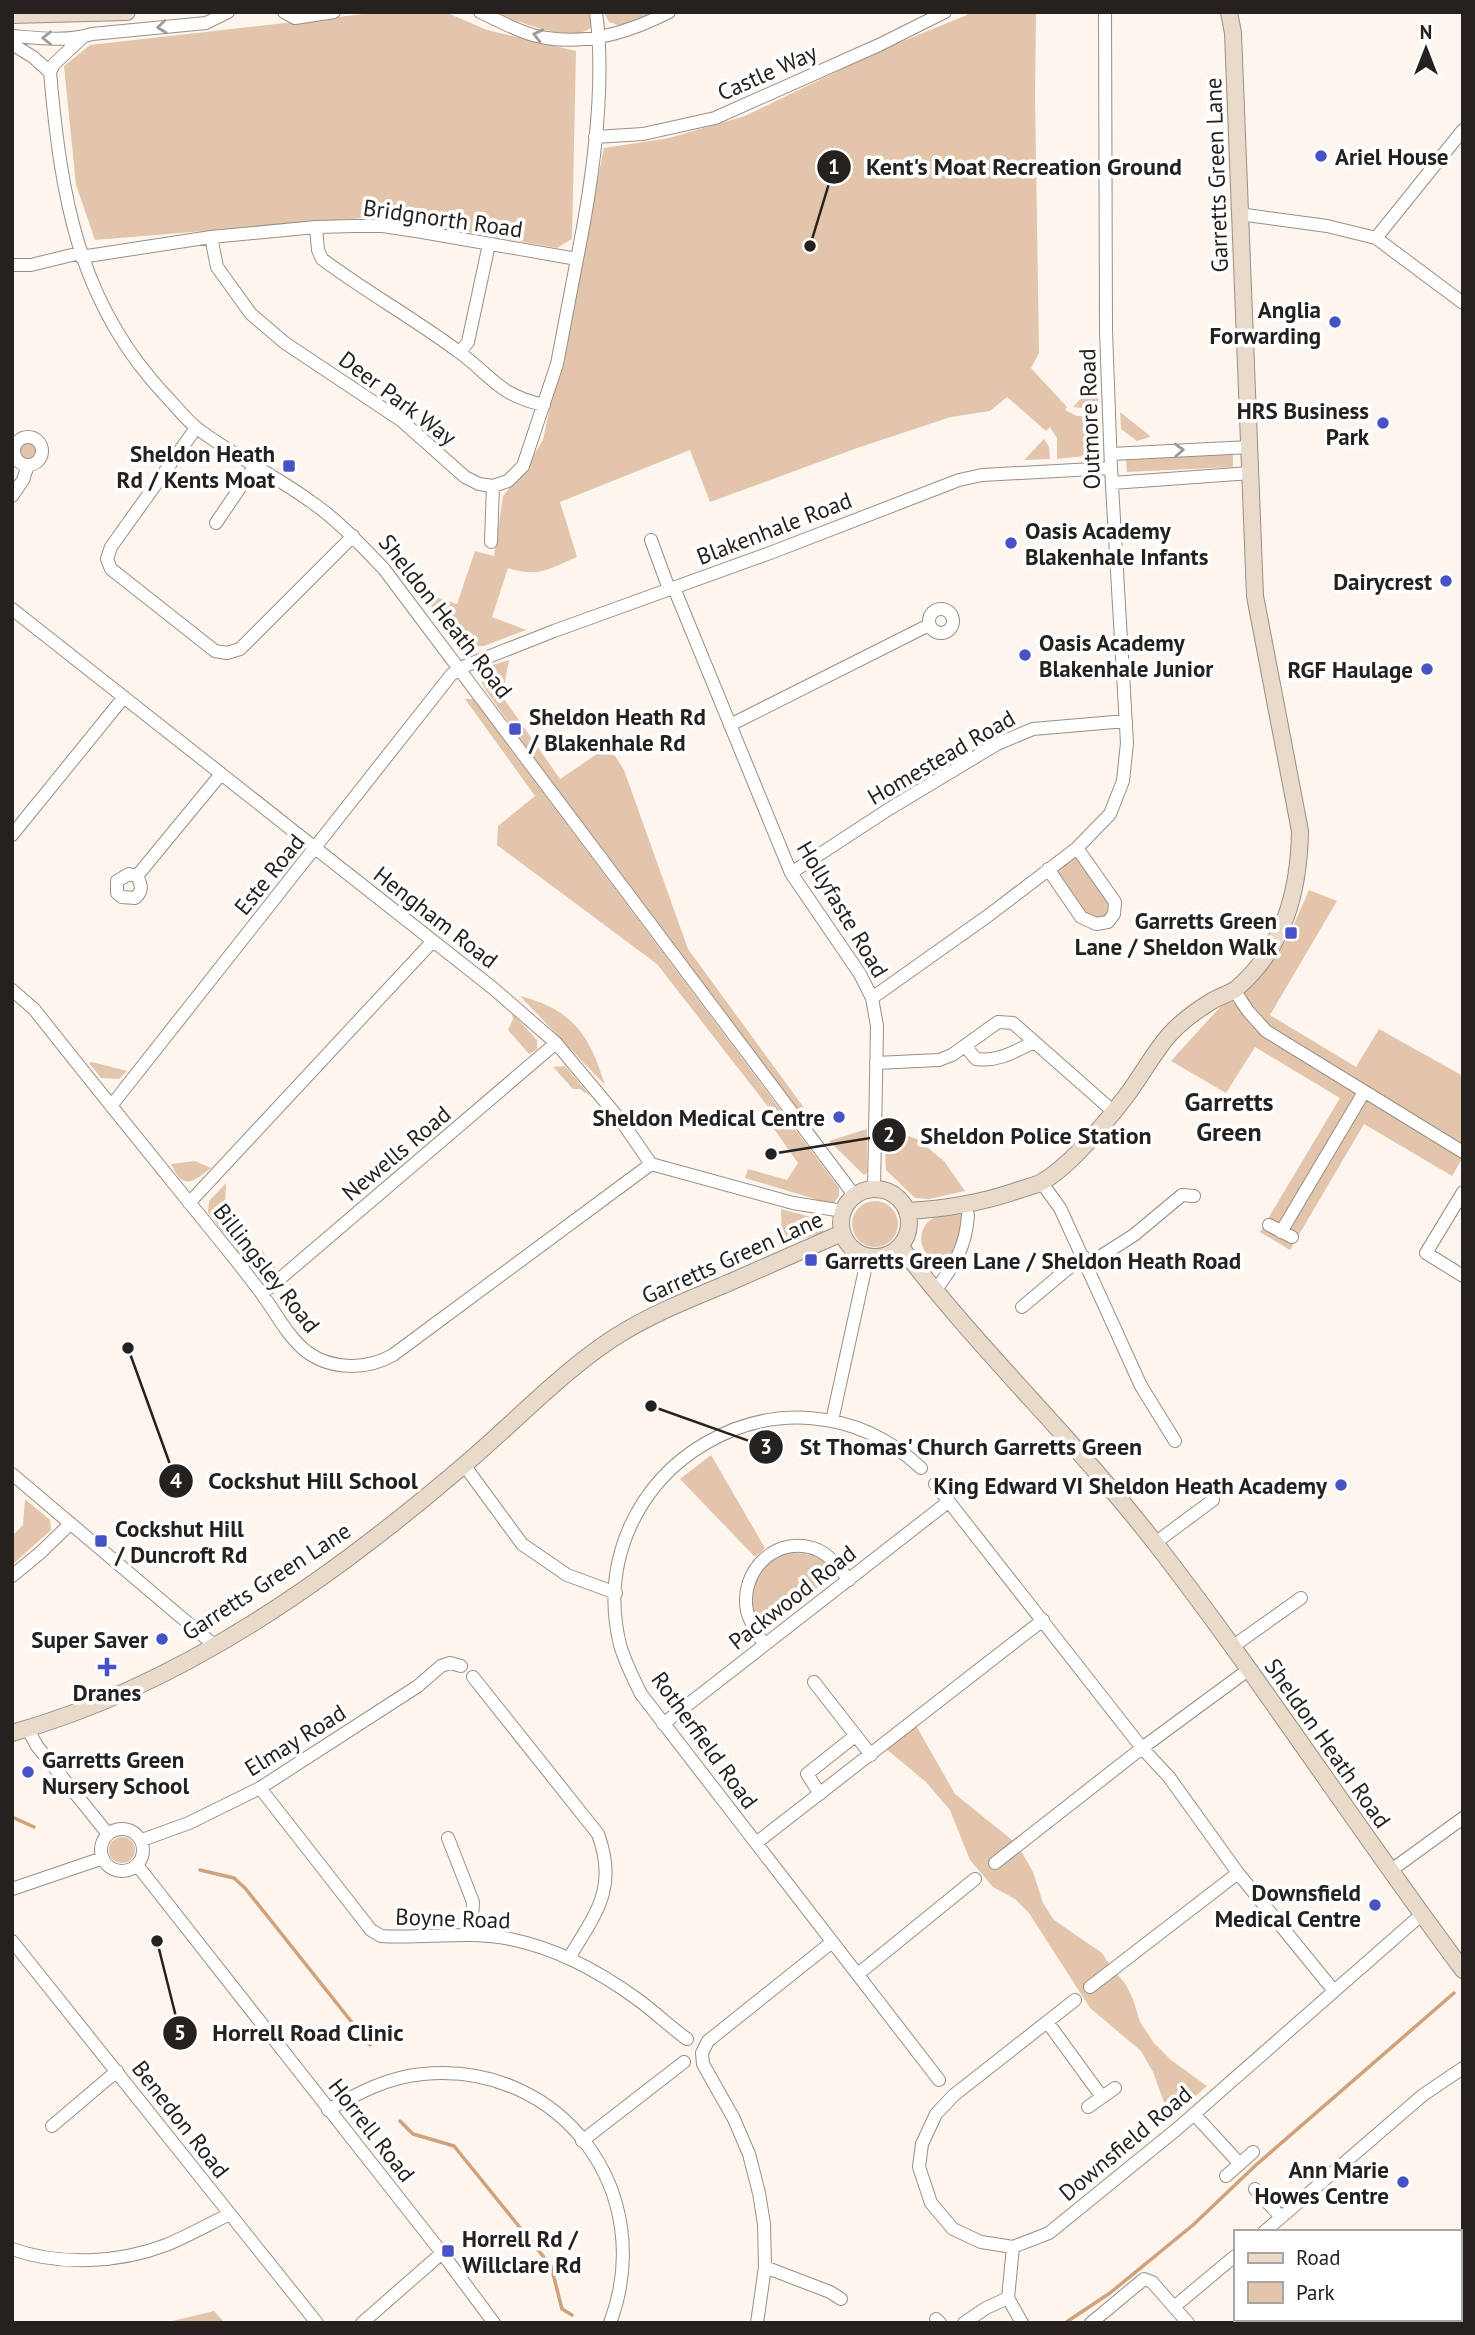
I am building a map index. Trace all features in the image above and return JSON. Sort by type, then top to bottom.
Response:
[{"type":"street","points":[[12,15],[127,12]]},
{"type":"street","points":[[12,36],[49,39],[83,37],[206,23],[228,12]]},
{"type":"street","points":[[284,12],[295,18],[334,12]]},
{"type":"street","points":[[480,12],[523,32],[546,38],[567,39],[599,37],[637,29],[670,12]]},
{"type":"street","points":[[491,542],[493,486],[508,481],[523,466],[557,364],[596,137],[599,37],[596,12]]},
{"type":"street","name":"Castle Way","points":[[596,137],[643,134],[715,118],[879,45],[945,12]]},
{"type":"street","name":"Outmore Road","points":[[872,998],[989,915],[1077,848],[1110,814],[1126,764],[1106,331],[1105,12]]},
{"type":"street","name":"Garretts Green Lane","points":[[907,1211],[970,1204],[1041,1182],[1067,1161],[1114,1112],[1171,1034],[1196,1012],[1234,990],[1255,968],[1275,939],[1288,913],[1299,865],[1300,831],[1255,596],[1233,33],[1229,12]]},
{"type":"street","points":[[12,44],[50,72],[54,64],[83,37]]},
{"type":"street","name":"Sheldon Heath Road","points":[[50,72],[64,188],[81,255],[114,328],[147,375],[196,428],[310,500],[353,536],[384,569],[854,1195]]},
{"type":"street","points":[[1376,238],[1463,130]]},
{"type":"street","points":[[1239,214],[1327,226],[1376,238],[1463,303]]},
{"type":"street","name":"Bridgnorth Road","points":[[12,265],[211,237],[316,227],[383,226],[577,259]]},
{"type":"street","points":[[316,227],[318,250],[322,259],[460,352],[502,389],[524,400],[544,405]]},
{"type":"street","name":"Deer Park Way","points":[[211,237],[217,267],[251,314],[285,342],[401,421],[465,477],[479,484],[493,486]]},
{"type":"street","points":[[460,352],[468,342],[489,244]]},
{"type":"street","points":[[196,428],[110,547],[107,559],[111,569],[215,651],[227,653],[240,649],[353,536]]},
{"type":"street","points":[[1111,454],[1251,447]]},
{"type":"street","points":[[12,496],[23,480],[28,465]]},
{"type":"street","points":[[216,523],[254,467]]},
{"type":"street","name":"Blakenhale Road","points":[[460,668],[959,480],[982,475],[1111,468]]},
{"type":"street","points":[[1112,483],[1251,474]]},
{"type":"street","points":[[225,510],[237,518]]},
{"type":"street","name":"Hollyfaste Road","points":[[651,540],[791,873],[860,974],[872,998],[877,1026],[874,1189]]},
{"type":"street","name":"Hengham Road","points":[[12,609],[494,989],[556,1044],[622,1122],[651,1164]]},
{"type":"street","points":[[730,726],[929,625]]},
{"type":"street","name":"Este Road","points":[[110,1106],[451,675],[460,668]]},
{"type":"street","points":[[12,835],[124,697]]},
{"type":"street","name":"Homestead Road","points":[[791,873],[889,809],[997,744],[1033,729],[1126,721]]},
{"type":"street","points":[[137,876],[221,774]]},
{"type":"street","points":[[1048,869],[1082,918],[1096,924],[1108,922],[1114,914],[1115,902],[1077,848]]},
{"type":"street","points":[[189,1203],[432,942]]},
{"type":"street","name":"Billingsley Road","points":[[12,989],[34,1009],[262,1294],[293,1338],[307,1352],[324,1361],[344,1366],[374,1363],[393,1355],[651,1164]]},
{"type":"street","points":[[1234,990],[1266,1031],[1463,1152]]},
{"type":"street","points":[[876,1063],[939,1060],[965,1046],[998,1022],[1013,1023],[1114,1112]]},
{"type":"street","points":[[965,1046],[976,1059],[989,1061],[1034,1042]]},
{"type":"street","name":"Newells Road","points":[[262,1294],[556,1044]]},
{"type":"street","points":[[1269,1225],[1287,1234],[1364,1092]]},
{"type":"street","points":[[651,1164],[793,1203],[843,1210]]},
{"type":"street","points":[[1041,1182],[1059,1208],[1141,1385],[1175,1441]]},
{"type":"street","points":[[874,1189],[885,1190],[895,1196],[907,1211],[908,1228],[900,1246],[882,1256],[868,1256],[855,1251],[842,1233],[840,1224],[843,1210],[854,1195],[874,1189]]},
{"type":"street","points":[[1022,1307],[1085,1261],[1134,1235],[1186,1192]]},
{"type":"street","points":[[1463,1192],[1426,1253],[1463,1276]]},
{"type":"street","points":[[935,1291],[953,1267],[964,1246],[968,1215]]},
{"type":"street","name":"Garretts Green Lane","points":[[20,1730],[141,1684],[214,1645],[286,1600],[360,1548],[464,1465],[560,1380],[614,1338],[671,1307],[842,1233]]},
{"type":"street","name":"Sheldon Heath Road","points":[[900,1246],[935,1291],[1155,1543],[1463,1970]]},
{"type":"street","points":[[832,1420],[868,1256]]},
{"type":"street","name":"Rotherfield Road","points":[[921,1468],[899,1448],[872,1434],[832,1420],[774,1418],[743,1425],[701,1444],[650,1492],[626,1538],[619,1563],[616,1593],[618,1627],[626,1662],[641,1694],[939,2080]]},
{"type":"street","points":[[464,1465],[522,1544],[567,1575],[616,1593]]},
{"type":"street","points":[[12,1474],[214,1645]]},
{"type":"street","points":[[935,1484],[1142,1748],[1169,1777],[1238,1873],[1334,1990]]},
{"type":"street","points":[[1155,1543],[1213,1500]]},
{"type":"street","name":"Packwood Road","points":[[663,1724],[948,1502]]},
{"type":"street","points":[[12,1576],[70,1524]]},
{"type":"street","points":[[764,1645],[752,1624],[746,1603],[752,1572],[761,1560],[788,1548],[809,1548],[827,1556],[849,1580]]},
{"type":"street","points":[[1232,1647],[1301,1598]]},
{"type":"street","points":[[756,1843],[1043,1620]]},
{"type":"street","name":"Elmay Road","points":[[142,1840],[189,1823],[260,1788],[418,1686],[441,1666],[450,1663],[461,1666]]},
{"type":"street","points":[[995,1863],[1142,1748],[1248,1670]]},
{"type":"street","points":[[473,1677],[598,1834],[606,1857],[606,1885],[594,1917],[569,1958]]},
{"type":"street","points":[[814,1682],[870,1755]]},
{"type":"street","points":[[20,1730],[37,1746],[108,1834]]},
{"type":"street","points":[[820,1794],[807,1774],[855,1735]]},
{"type":"street","name":"Boyne Road","points":[[260,1788],[371,1930],[381,1936],[471,1935],[510,1939],[569,1958],[637,1998],[687,2039]]},
{"type":"street","points":[[1390,1871],[1463,1818]]},
{"type":"street","points":[[115,1830],[131,1830],[142,1840],[143,1854],[137,1865],[125,1871],[112,1868],[103,1858],[101,1847],[108,1834],[115,1830]]},
{"type":"street","points":[[447,1838],[473,1902],[471,1935]]},
{"type":"street","points":[[12,1889],[103,1858]]},
{"type":"street","name":"Horrell Road","points":[[137,1865],[494,2323]]},
{"type":"street","points":[[1090,1987],[1238,1873]]},
{"type":"street","points":[[858,1974],[975,1879]]},
{"type":"street","name":"Downsfield Road","points":[[1075,2000],[954,2095],[936,2114],[922,2144],[919,2168],[931,2203],[953,2230],[981,2242],[1013,2247],[1049,2234],[1194,2114],[1421,1915]]},
{"type":"street","name":"Benedon Road","points":[[12,1941],[317,2323]]},
{"type":"street","points":[[757,2323],[765,2267],[764,2224],[759,2193],[749,2154],[734,2119],[703,2064],[702,2053],[708,2041],[832,1941]]},
{"type":"street","points":[[1048,2022],[1102,2097]]},
{"type":"street","points":[[582,2141],[684,2062]]},
{"type":"street","points":[[1266,2230],[1423,2095],[1463,2068]]},
{"type":"street","points":[[52,2126],[117,2071]]},
{"type":"street","points":[[328,2110],[361,2092],[392,2080],[424,2074],[464,2074],[498,2081],[533,2095],[563,2116],[606,2173],[619,2212],[622,2232],[621,2286],[610,2323]]},
{"type":"street","points":[[1088,2107],[1115,2088]]},
{"type":"street","points":[[1194,2114],[1239,2163]]},
{"type":"street","points":[[1226,2176],[1253,2152]]},
{"type":"street","points":[[1255,2189],[1281,2217]]},
{"type":"street","points":[[12,2249],[49,2259],[103,2259],[165,2246],[230,2214]]},
{"type":"street","points":[[1013,2247],[1008,2298],[1022,2323]]},
{"type":"street","points":[[362,2323],[442,2253]]},
{"type":"street","points":[[1174,2307],[1234,2257]]},
{"type":"street","points":[[765,2267],[830,2292],[841,2299]]},
{"type":"street","points":[[1091,2323],[1144,2280],[1152,2282],[1188,2323]]},
{"type":"street","points":[[964,2323],[985,2308],[1008,2298]]},
{"type":"green space","points":[[445,12],[487,30],[576,51],[572,239],[557,248],[434,226],[363,218],[95,240],[76,185],[64,66],[90,45],[373,13]]},
{"type":"green space","points":[[492,12],[591,12],[592,27],[583,32],[558,32]]},
{"type":"green space","points":[[604,12],[657,12],[624,27],[609,22]]},
{"type":"green space","points":[[967,12],[1036,12],[1039,353],[1031,368],[1067,407],[1065,410],[1077,416],[1098,417],[1098,439],[1085,456],[1057,459],[1057,438],[1050,427],[1046,431],[1007,397],[990,411],[951,417],[710,502],[690,450],[560,502],[577,557],[536,572],[508,568],[492,617],[526,630],[484,646],[464,647],[420,592],[457,604],[475,551],[494,556],[503,496],[523,472],[543,440],[604,148],[669,138],[745,116],[886,48],[967,15]]},
{"type":"green space","points":[[1098,380],[1098,410],[1073,407]]},
{"type":"green space","points":[[1120,412],[1150,437],[1137,441],[1121,429]]},
{"type":"green space","points":[[1044,439],[1049,447],[1050,459],[1024,460]]},
{"type":"green space","points":[[29,442],[35,445],[38,451],[35,457],[29,460],[23,457],[20,451],[23,445]]},
{"type":"green space","points":[[1233,453],[1233,467],[1127,472],[1126,458]]},
{"type":"green space","points":[[509,660],[502,696],[560,779],[603,750],[615,756],[624,770],[688,949],[807,1112],[800,1114],[562,798],[485,689],[482,682],[489,666]]},
{"type":"green space","points":[[465,699],[473,699],[839,1188],[839,1196],[834,1203],[745,1178],[748,1169],[787,1180],[798,1163],[772,1126],[779,1121],[657,964],[497,845],[498,826],[535,796]]},
{"type":"green space","points":[[1077,848],[1115,902],[1108,922],[1081,917],[1048,869]]},
{"type":"green space","points":[[1309,890],[1337,901],[1270,1015],[1356,1067],[1379,1029],[1463,1076],[1463,1157],[1452,1176],[1364,1124],[1290,1250],[1260,1232],[1340,1098],[1255,1047],[1226,1093],[1171,1061],[1221,1006],[1252,984],[1287,940]]},
{"type":"green space","points":[[520,996],[553,1009],[576,1027],[592,1052],[605,1085]]},
{"type":"green space","points":[[512,1013],[537,1040],[537,1049],[529,1054],[508,1030],[513,1019]]},
{"type":"green space","points":[[89,1063],[127,1071],[119,1079],[101,1078]]},
{"type":"green space","points":[[565,1066],[591,1097],[580,1089],[573,1089],[553,1067]]},
{"type":"green space","points":[[867,1129],[867,1173],[864,1175],[829,1141]]},
{"type":"green space","points":[[884,1129],[917,1139],[944,1161],[965,1191],[929,1199],[915,1198],[886,1170]]},
{"type":"green space","points":[[195,1161],[211,1168],[188,1181],[180,1178],[171,1164]]},
{"type":"green space","points":[[226,1183],[224,1234],[208,1212],[209,1201]]},
{"type":"green space","points":[[875,1201],[891,1208],[898,1224],[891,1240],[875,1247],[859,1240],[852,1224],[859,1208]]},
{"type":"green space","points":[[781,1209],[825,1221],[823,1232],[782,1246]]},
{"type":"green space","points":[[964,1214],[961,1236],[945,1269],[925,1252],[922,1233],[933,1218]]},
{"type":"green space","points":[[244,1246],[259,1247],[277,1270],[264,1275],[253,1269],[236,1249]]},
{"type":"green space","points":[[290,1284],[305,1308],[304,1332],[288,1310]]},
{"type":"green space","points":[[711,1455],[765,1548],[755,1557],[680,1479]]},
{"type":"green space","points":[[25,1499],[50,1520],[51,1530],[12,1565],[12,1536],[23,1525]]},
{"type":"green space","points":[[797,1553],[824,1561],[835,1574],[765,1628],[757,1621],[753,1612],[751,1602],[755,1581],[766,1563],[774,1557]]},
{"type":"green space","points":[[914,1722],[955,1794],[1017,1844],[1033,1872],[1043,1903],[1054,1920],[1102,1953],[1125,1983],[1140,2022],[1154,2043],[1171,2060],[1207,2086],[1170,2119],[1153,2072],[1141,2051],[1090,2008],[1029,1913],[1015,1899],[993,1887],[970,1860],[950,1810],[926,1782],[885,1748]]},
{"type":"green space","points":[[122,1837],[131,1841],[135,1850],[131,1859],[122,1863],[113,1859],[109,1850],[113,1841]]},
{"type":"green space","points":[[214,2311],[225,2323],[164,2323]]},
{"type":"waterway","points":[[12,1817],[34,1827]]},
{"type":"waterway","points":[[200,1870],[234,1878],[245,1888],[370,2045]]},
{"type":"waterway","points":[[1065,2323],[1110,2293],[1193,2225],[1256,2165],[1454,1993]]},
{"type":"waterway","points":[[400,2121],[413,2134],[454,2146],[551,2266],[562,2309],[572,2315]]},
{"type":"place","name":"Ariel House","points":[[1321,156]]},
{"type":"place","name":"Kent's Moat Recreation Ground","points":[[810,246]]},
{"type":"place","name":"Anglia Forwarding","points":[[1335,322]]},
{"type":"place","name":"HRS Business Park","points":[[1383,423]]},
{"type":"place","name":"Sheldon Heath Rd / Kents Moat","points":[[289,466]]},
{"type":"place","name":"Oasis Academy Blakenhale Infants","points":[[1011,543]]},
{"type":"place","name":"Dairycrest","points":[[1446,581]]},
{"type":"place","name":"Oasis Academy Blakenhale Junior","points":[[1025,655]]},
{"type":"place","name":"RGF Haulage","points":[[1427,669]]},
{"type":"place","name":"Sheldon Heath Rd / Blakenhale Rd","points":[[515,729]]},
{"type":"place","name":"Garretts Green Lane / Sheldon Walk","points":[[1291,933]]},
{"type":"place","name":"Sheldon Medical Centre","points":[[839,1117]]},
{"type":"place","name":"Sheldon Police Station","points":[[771,1154]]},
{"type":"place","name":"Garretts Green Lane / Sheldon Heath Road","points":[[811,1260]]},
{"type":"place","name":"Cockshut Hill School","points":[[128,1348]]},
{"type":"place","name":"St Thomas' Church Garretts Green","points":[[651,1406]]},
{"type":"place","name":"King Edward VI Sheldon Heath Academy","points":[[1341,1485]]},
{"type":"place","name":"Cockshut Hill / Duncroft Rd","points":[[101,1541]]},
{"type":"place","name":"Super Saver","points":[[162,1639]]},
{"type":"place","name":"Dranes","points":[[107,1667]]},
{"type":"place","name":"Garretts Green Nursery School","points":[[28,1772]]},
{"type":"place","name":"Downsfield Medical Centre","points":[[1375,1905]]},
{"type":"place","name":"Horrell Road Clinic","points":[[157,1941]]},
{"type":"place","name":"Ann Marie Howes Centre","points":[[1403,2182]]},
{"type":"place","name":"Horrell Rd / Willclare Rd","points":[[448,2251]]},
{"type":"district","name":"Garretts Green","points":[[1229,1116]]}]
